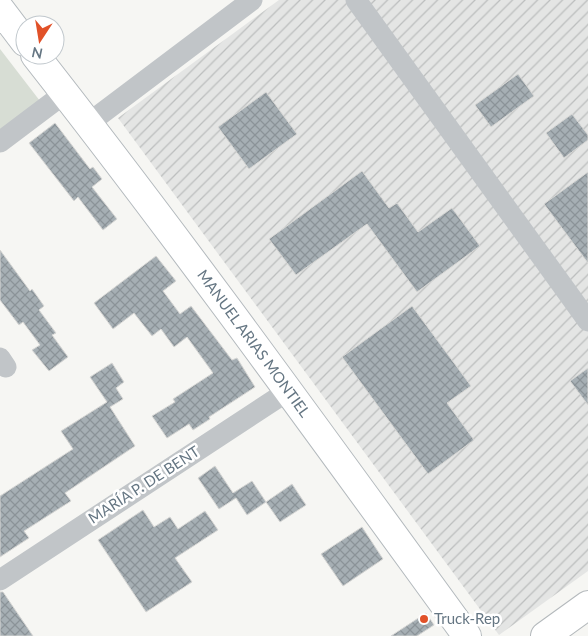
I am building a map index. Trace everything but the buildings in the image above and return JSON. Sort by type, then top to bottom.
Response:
[{"type":"street","points":[[89,123],[252,0]]},
{"type":"street","points":[[356,0],[588,321]]},
{"type":"street","points":[[0,9],[15,29]]},
{"type":"street","name":"MANUEL ARIAS MONTIEL","points":[[43,65],[89,123],[467,636]]},
{"type":"street","points":[[0,142],[65,93]]},
{"type":"street","name":"MARÍA P. DE BENT","points":[[0,580],[288,391]]},
{"type":"street","points":[[546,636],[588,605]]},
{"type":"shaded area","points":[[279,0],[588,0],[588,571],[499,635],[118,118]]},
{"type":"shaded area","points":[[0,49],[40,101],[0,131]]},
{"type":"place","name":"Truck-Rep","points":[[424,619]]}]
